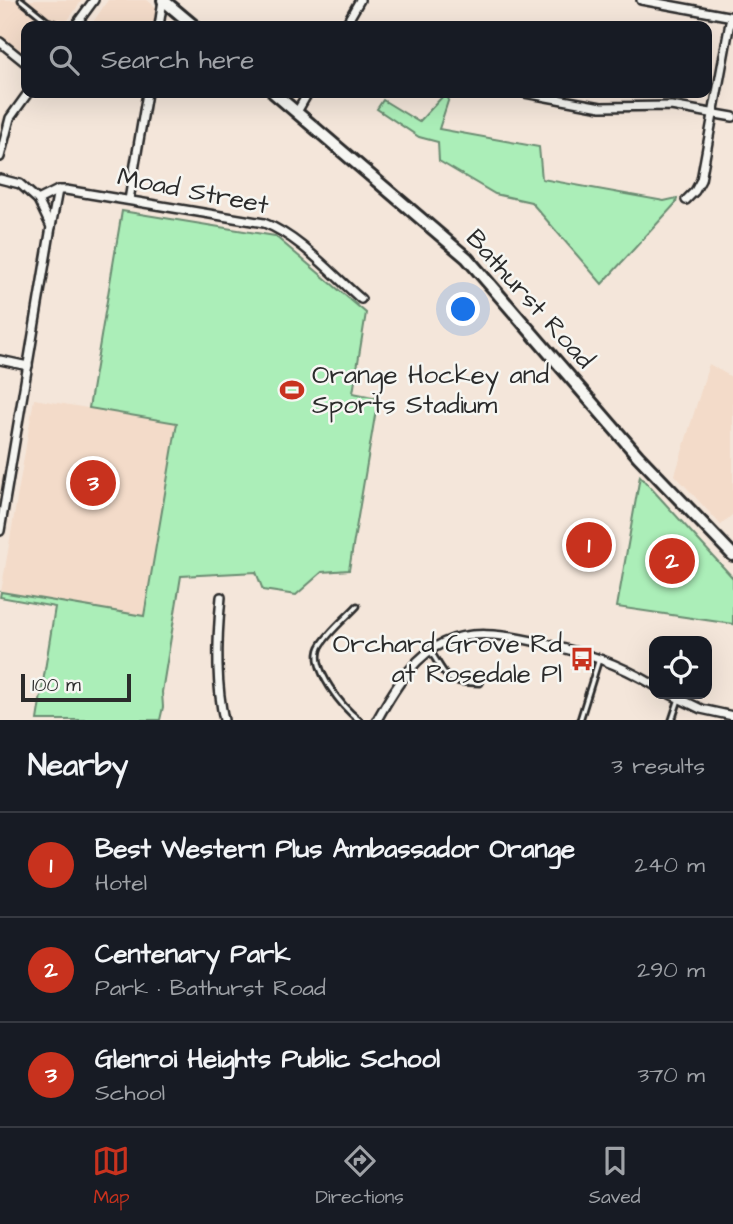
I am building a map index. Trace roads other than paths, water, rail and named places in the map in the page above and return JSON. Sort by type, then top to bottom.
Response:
[{"type":"highway","points":[[163,0],[188,21]]},
{"type":"highway","name":"Bathurst Road","points":[[280,98],[467,258],[638,456],[733,555]]},
{"type":"street","points":[[79,21],[94,0]]},
{"type":"street","points":[[160,21],[163,0]]},
{"type":"street","points":[[348,21],[360,0]]},
{"type":"street","points":[[640,0],[668,2],[732,17],[701,180],[695,191],[685,200]]},
{"type":"street","points":[[0,42],[21,59]]},
{"type":"street","points":[[0,157],[10,118],[25,98]]},
{"type":"street","points":[[129,200],[146,98]]},
{"type":"street","points":[[297,112],[305,98]]},
{"type":"street","points":[[552,98],[601,107],[671,106],[733,117]]},
{"type":"street","points":[[0,179],[20,184],[38,200],[51,227]]},
{"type":"street","points":[[38,200],[58,190]]},
{"type":"street","points":[[0,531],[58,190]]},
{"type":"street","name":"Moad Street","points":[[58,190],[258,222],[274,227],[300,245],[361,299]]},
{"type":"street","points":[[0,360],[28,366]]},
{"type":"street","points":[[221,597],[219,694],[224,720]]},
{"type":"street","points":[[377,720],[400,680],[418,659],[430,650],[460,637],[496,633],[600,657],[649,682]]},
{"type":"street","points":[[679,699],[701,709],[733,716]]},
{"type":"lane","points":[[21,0],[47,21]]},
{"type":"lane","points":[[357,606],[321,645],[317,657],[327,682],[338,699],[359,720]]},
{"type":"lane","points":[[430,650],[447,678],[454,682],[480,683]]},
{"type":"lane","points":[[580,720],[600,657]]},
{"type":"lane","points":[[671,720],[679,699]]},
{"type":"place","name":"Orange Hockey and Sports Stadium","points":[[292,390]]},
{"type":"place","name":"Glenroi Heights Public School","points":[[93,483]]},
{"type":"place","name":"Best Western Plus Ambassador Orange","points":[[589,545]]},
{"type":"place","name":"Centenary Park","points":[[672,561]]},
{"type":"place","name":"Orchard Grove Rd at Rosedale Pl","points":[[582,659]]}]
